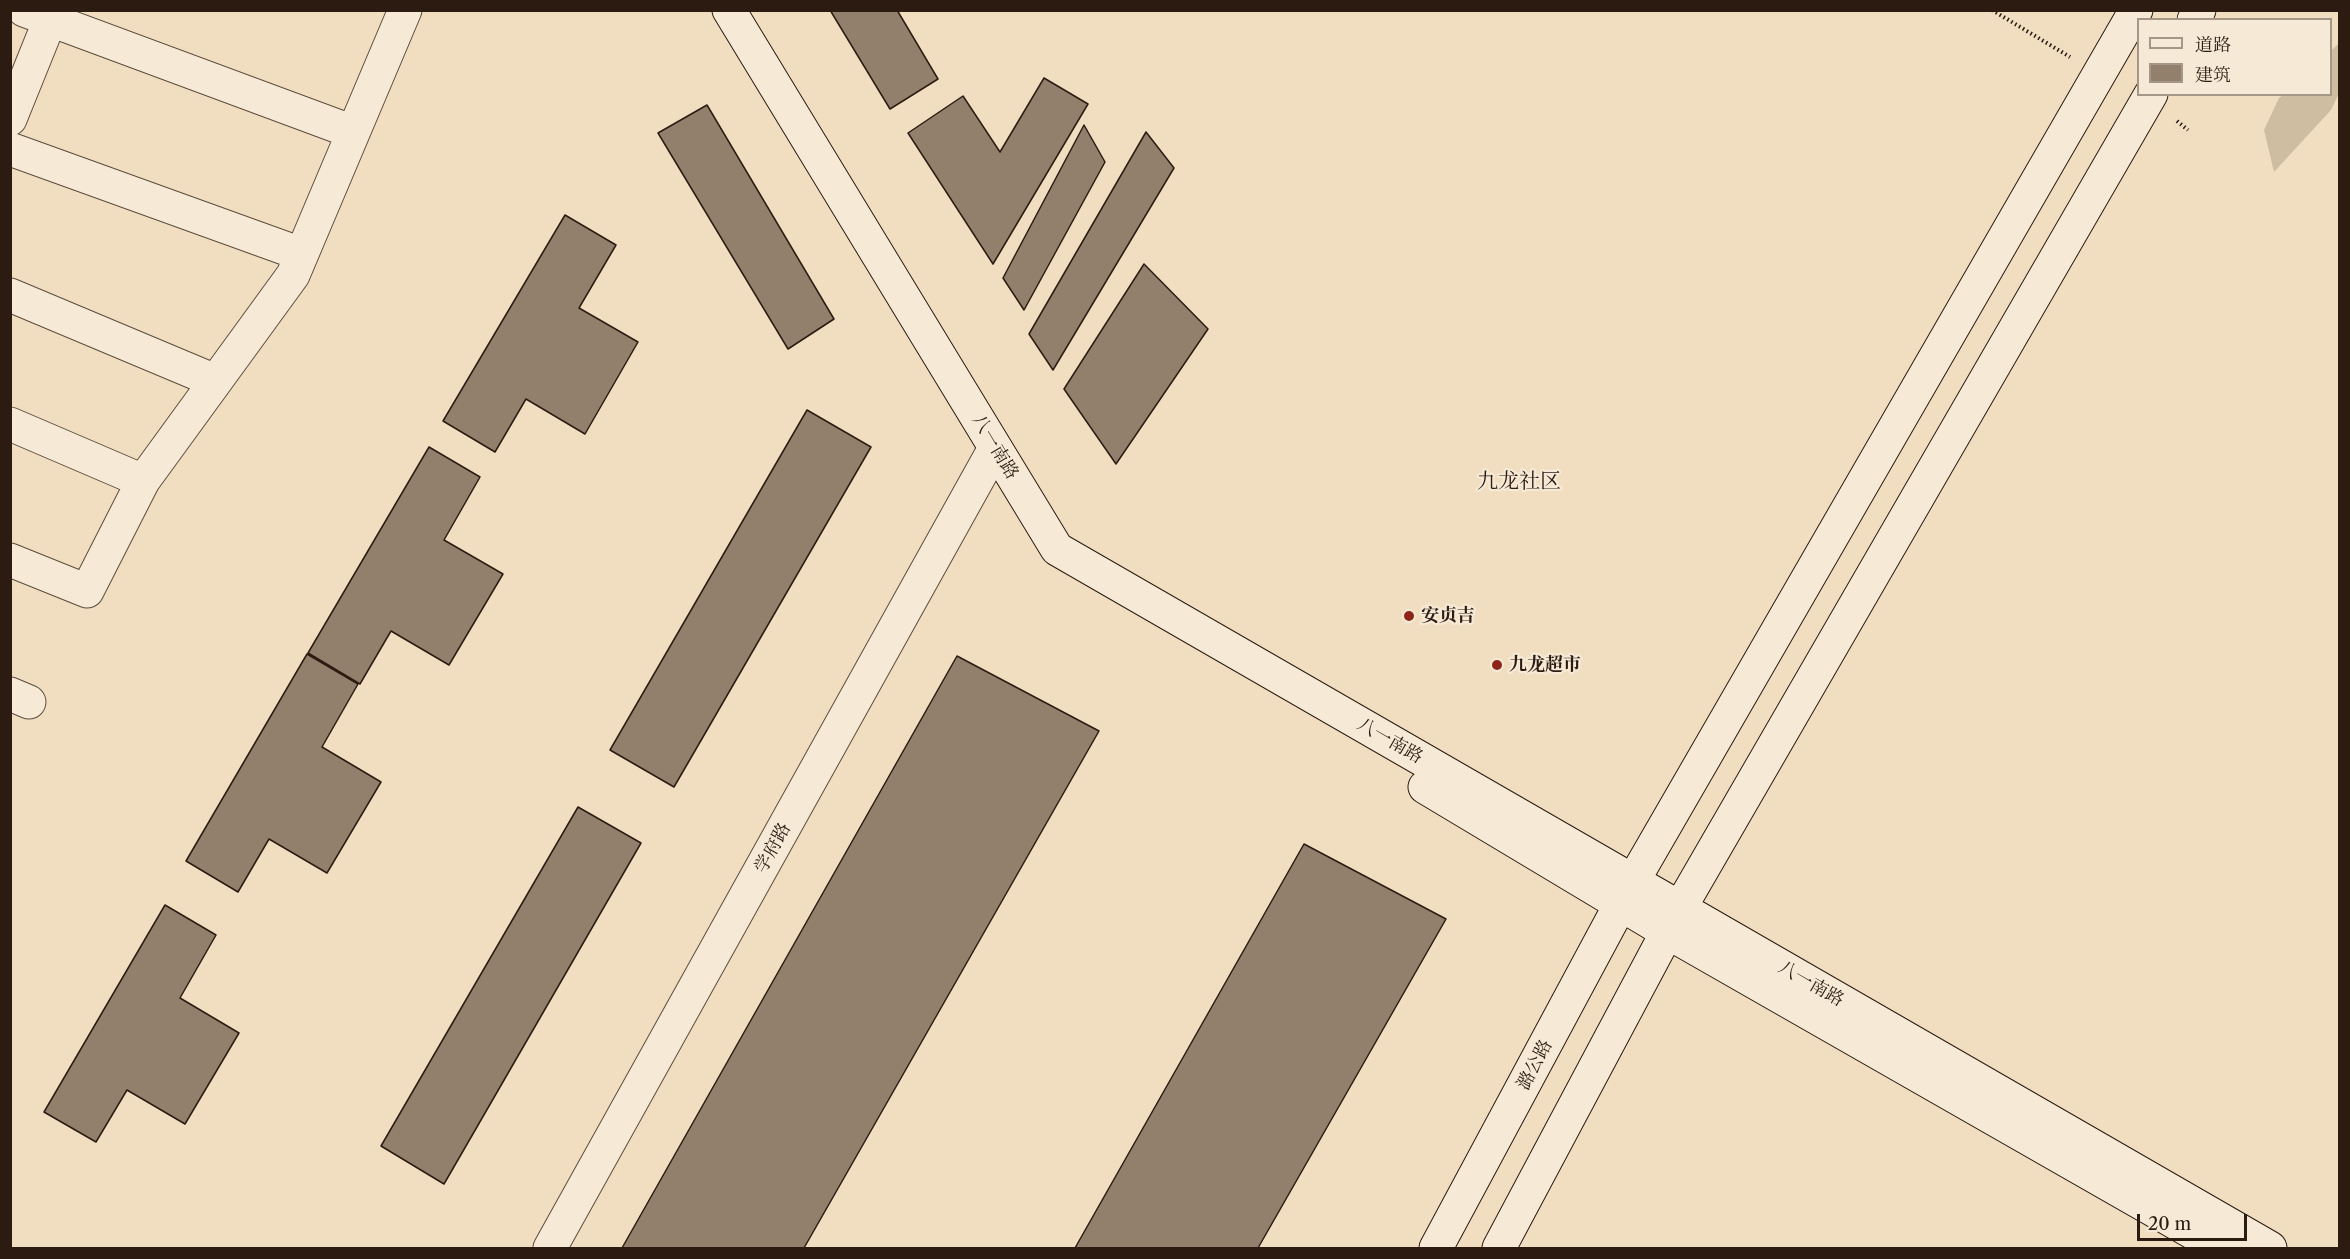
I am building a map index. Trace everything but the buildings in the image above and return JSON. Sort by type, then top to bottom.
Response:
[{"type":"main road","name":"八一南路","points":[[703,10],[989,459],[1057,549],[1627,893],[2270,1248]]},
{"type":"main road","name":"八一南路","points":[[729,10],[989,459]]},
{"type":"main road","name":"潞公路","points":[[1436,1248],[1627,893],[2136,10]]},
{"type":"main road","points":[[10,119],[42,14],[353,132]]},
{"type":"main road","points":[[10,560],[87,591],[143,481],[292,275],[353,132],[393,14]]},
{"type":"main road","points":[[1499,1248],[1674,920],[2150,96]]},
{"type":"main road","points":[[10,148],[301,254]]},
{"type":"main road","points":[[10,296],[215,381]]},
{"type":"main road","points":[[10,424],[143,481]]},
{"type":"main road","name":"学府路","points":[[550,1248],[989,459]]},
{"type":"main road","name":"八一南路","points":[[1674,920],[2220,1248]]},
{"type":"shaded area","points":[[2339,43],[2339,93],[2331,110],[2274,172],[2264,130],[2279,98],[2282,96],[2332,96],[2332,50]]},
{"type":"place","name":"安贞吉","points":[[1409,616]]},
{"type":"place","name":"九龙超市","points":[[1497,665]]},
{"type":"district","name":"九龙社区","points":[[1519,482]]}]
